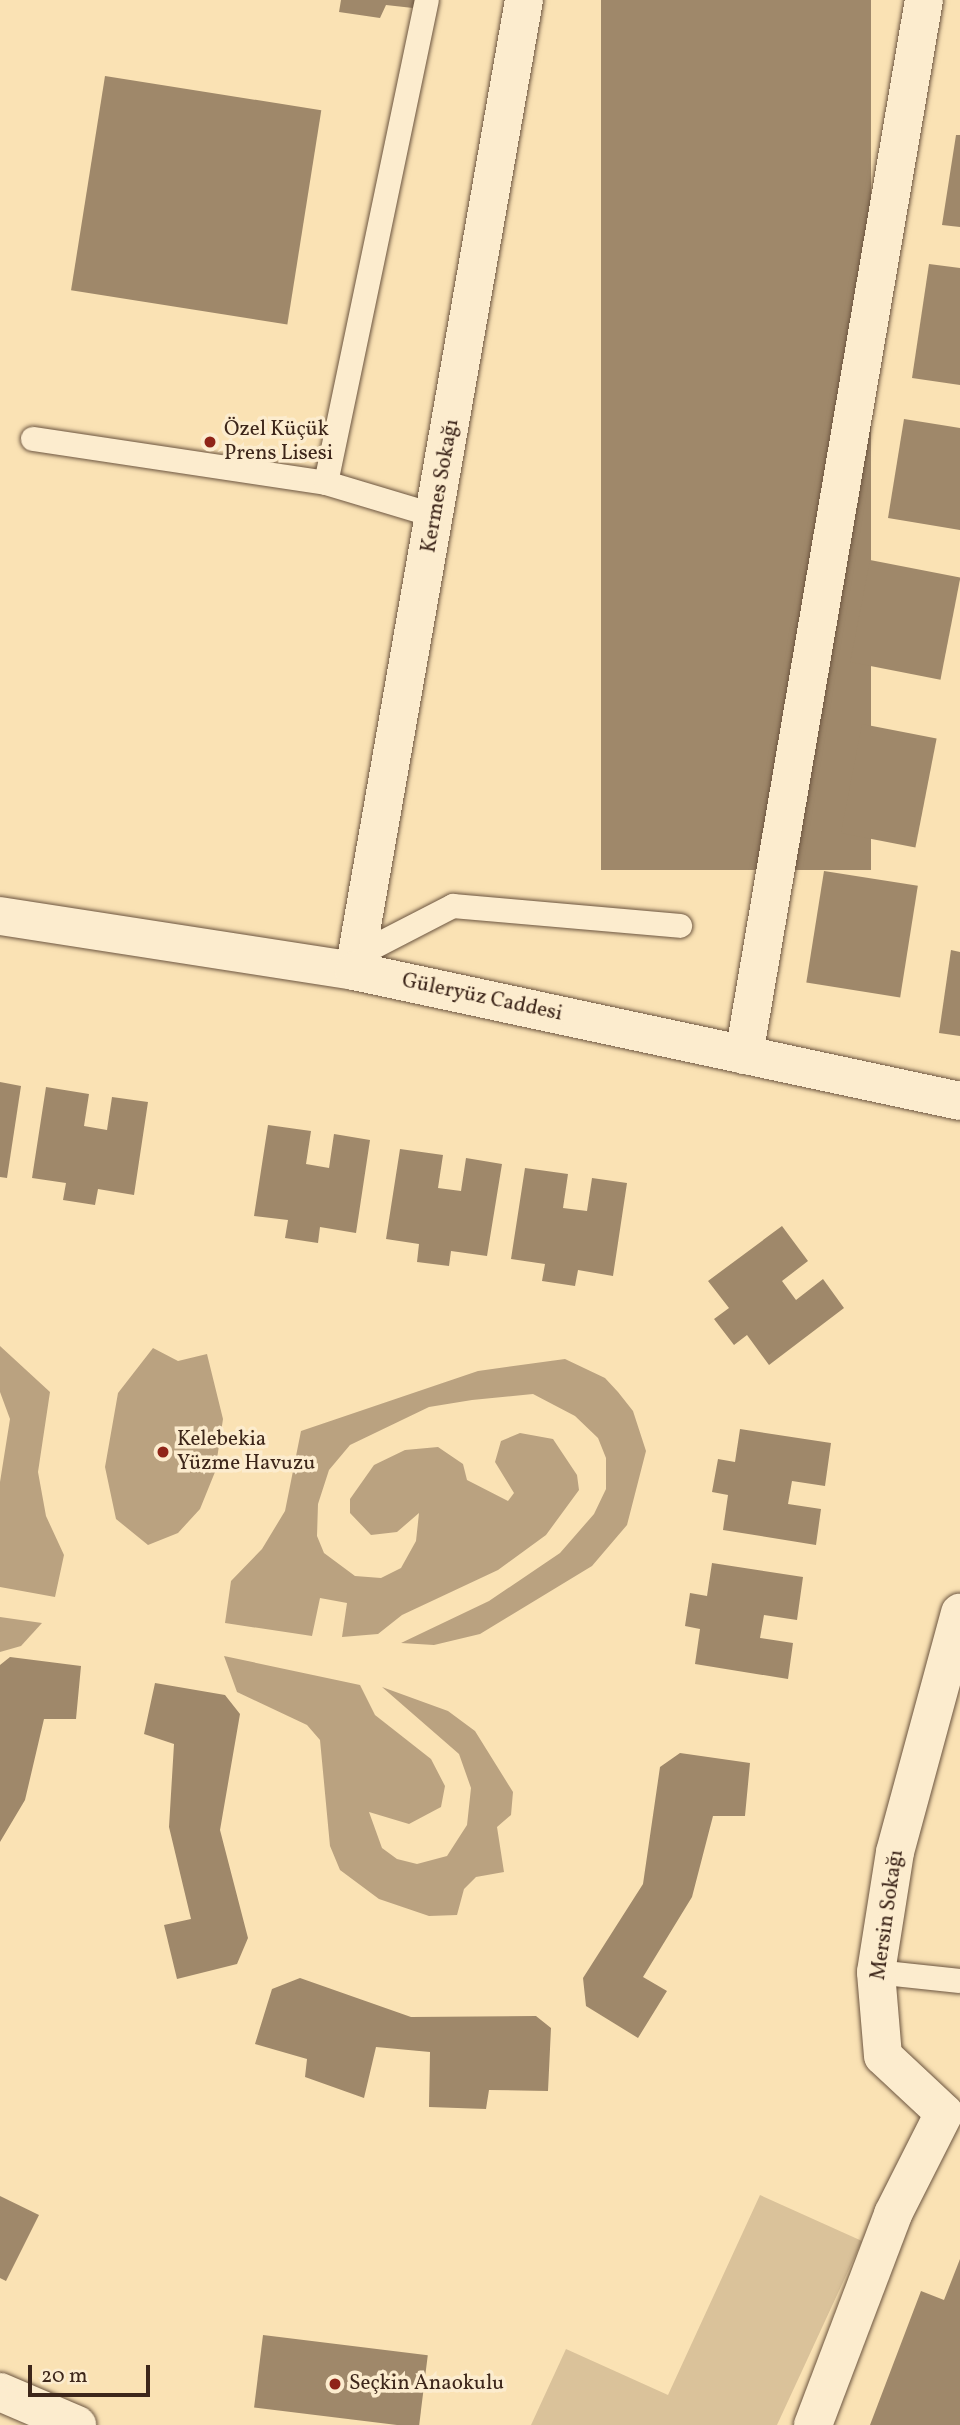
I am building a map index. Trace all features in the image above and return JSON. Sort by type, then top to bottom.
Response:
[{"type":"street","name":"Kermes Sokağı","points":[[357,962],[524,0]]},
{"type":"street","points":[[744,1055],[924,0]]},
{"type":"street","name":"Güleryüz Caddesi","points":[[0,916],[357,962],[744,1055],[960,1101]]},
{"type":"street","name":"Mersin Sokağı","points":[[813,2425],[893,2214],[952,2118],[883,2056],[876,1972],[894,1852],[959,1619]]},
{"type":"street","points":[[0,2392],[76,2425]]},
{"type":"lane","points":[[326,483],[426,0]]},
{"type":"lane","points":[[33,439],[326,483],[436,516]]},
{"type":"lane","points":[[357,962],[453,906],[680,926]]},
{"type":"lane","points":[[876,1972],[960,1981]]},
{"type":"shaded area","points":[[0,1346],[50,1392],[38,1472],[46,1516],[64,1555],[55,1597],[0,1587],[0,1482],[10,1419],[0,1392]]},
{"type":"shaded area","name":"Kelebekia Yüzme Havuzu","points":[[153,1348],[178,1361],[207,1354],[223,1419],[215,1472],[200,1509],[178,1533],[148,1545],[116,1519],[105,1467],[118,1393]]},
{"type":"shaded area","points":[[565,1359],[605,1378],[618,1392],[633,1411],[646,1451],[627,1525],[592,1566],[480,1634],[434,1645],[401,1643],[489,1601],[560,1553],[594,1514],[606,1489],[606,1458],[598,1438],[575,1416],[533,1394],[472,1400],[429,1407],[350,1445],[329,1470],[318,1504],[317,1536],[324,1553],[355,1576],[381,1578],[401,1568],[416,1541],[419,1513],[397,1532],[371,1535],[350,1513],[350,1499],[374,1465],[405,1450],[438,1447],[463,1464],[467,1480],[508,1501],[514,1493],[495,1462],[501,1441],[520,1433],[553,1439],[577,1475],[579,1490],[546,1535],[498,1570],[402,1615],[378,1634],[342,1637],[347,1603],[320,1598],[312,1636],[225,1623],[231,1581],[262,1549],[285,1511],[301,1431],[478,1371]]},
{"type":"shaded area","points":[[0,1617],[42,1623],[21,1646],[0,1652]]},
{"type":"shaded area","points":[[224,1656],[360,1685],[375,1715],[431,1759],[445,1786],[441,1807],[409,1824],[369,1812],[382,1848],[397,1859],[417,1864],[447,1856],[467,1825],[471,1788],[459,1754],[382,1687],[448,1711],[475,1731],[513,1792],[511,1815],[497,1827],[504,1872],[476,1877],[464,1889],[457,1915],[429,1916],[379,1899],[340,1870],[330,1846],[320,1740],[307,1725],[237,1692]]},
{"type":"shaded area","points":[[760,2195],[862,2241],[777,2425],[531,2425],[566,2349],[668,2395]]},
{"type":"building","points":[[341,0],[423,0],[422,9],[386,5],[380,18],[339,12]]},
{"type":"building","points":[[601,0],[871,0],[871,870],[601,870]]},
{"type":"building","points":[[105,76],[321,110],[287,325],[71,290]]},
{"type":"building","points":[[956,135],[960,135],[960,227],[942,225]]},
{"type":"building","points":[[929,264],[960,268],[960,385],[912,378]]},
{"type":"building","points":[[904,419],[960,428],[960,530],[888,518]]},
{"type":"building","points":[[870,560],[960,577],[940,680],[850,662]]},
{"type":"building","points":[[862,724],[937,739],[915,847],[841,833]]},
{"type":"building","points":[[824,871],[918,886],[900,997],[806,983]]},
{"type":"building","points":[[951,950],[960,952],[960,1036],[939,1033]]},
{"type":"building","points":[[0,1082],[21,1086],[7,1178],[0,1177]]},
{"type":"building","points":[[46,1087],[89,1094],[84,1126],[107,1130],[112,1097],[148,1102],[134,1195],[98,1189],[95,1205],[63,1200],[66,1183],[32,1178]]},
{"type":"building","points":[[268,1125],[311,1131],[306,1164],[329,1168],[334,1134],[370,1140],[356,1233],[320,1227],[318,1243],[285,1238],[288,1220],[254,1216]]},
{"type":"building","points":[[400,1149],[443,1155],[438,1188],[461,1191],[466,1158],[502,1164],[487,1256],[451,1251],[449,1266],[417,1262],[419,1244],[386,1239]]},
{"type":"building","points":[[525,1168],[568,1174],[563,1208],[587,1211],[592,1178],[627,1183],[613,1276],[578,1270],[575,1286],[542,1281],[545,1264],[511,1259]]},
{"type":"building","points":[[782,1226],[808,1261],[782,1281],[796,1300],[823,1279],[844,1308],[769,1365],[747,1335],[734,1345],[714,1319],[729,1308],[708,1281]]},
{"type":"building","points":[[740,1429],[831,1443],[825,1486],[792,1481],[788,1504],[821,1509],[816,1545],[723,1530],[728,1495],[712,1492],[718,1459],[735,1462]]},
{"type":"building","points":[[712,1563],[803,1577],[797,1620],[764,1615],[760,1638],[793,1643],[788,1679],[695,1664],[700,1629],[685,1626],[690,1593],[707,1596]]},
{"type":"building","points":[[10,1657],[81,1666],[76,1719],[44,1719],[25,1800],[0,1842],[0,1665]]},
{"type":"building","points":[[155,1683],[225,1695],[240,1714],[220,1830],[248,1938],[237,1964],[177,1979],[164,1925],[191,1919],[169,1827],[174,1744],[144,1734]]},
{"type":"building","points":[[680,1753],[750,1763],[745,1816],[713,1816],[692,1897],[643,1977],[667,1991],[638,2038],[586,2006],[583,1978],[643,1884],[660,1767]]},
{"type":"building","points":[[300,1978],[411,2017],[536,2016],[551,2028],[548,2091],[489,2090],[486,2109],[429,2107],[430,2052],[376,2047],[364,2098],[305,2077],[307,2059],[255,2044],[272,1989]]},
{"type":"building","points":[[0,2196],[39,2215],[6,2281],[0,2278]]},
{"type":"building","points":[[960,2259],[960,2425],[870,2425],[921,2291],[944,2300]]},
{"type":"building","points":[[263,2335],[428,2355],[419,2425],[397,2425],[254,2407]]},
{"type":"place","name":"Özel Küçük Prens Lisesi","points":[[210,442]]},
{"type":"place","name":"Kelebekia Yüzme Havuzu","points":[[163,1452]]},
{"type":"place","name":"Seçkin Anaokulu","points":[[335,2384]]}]
